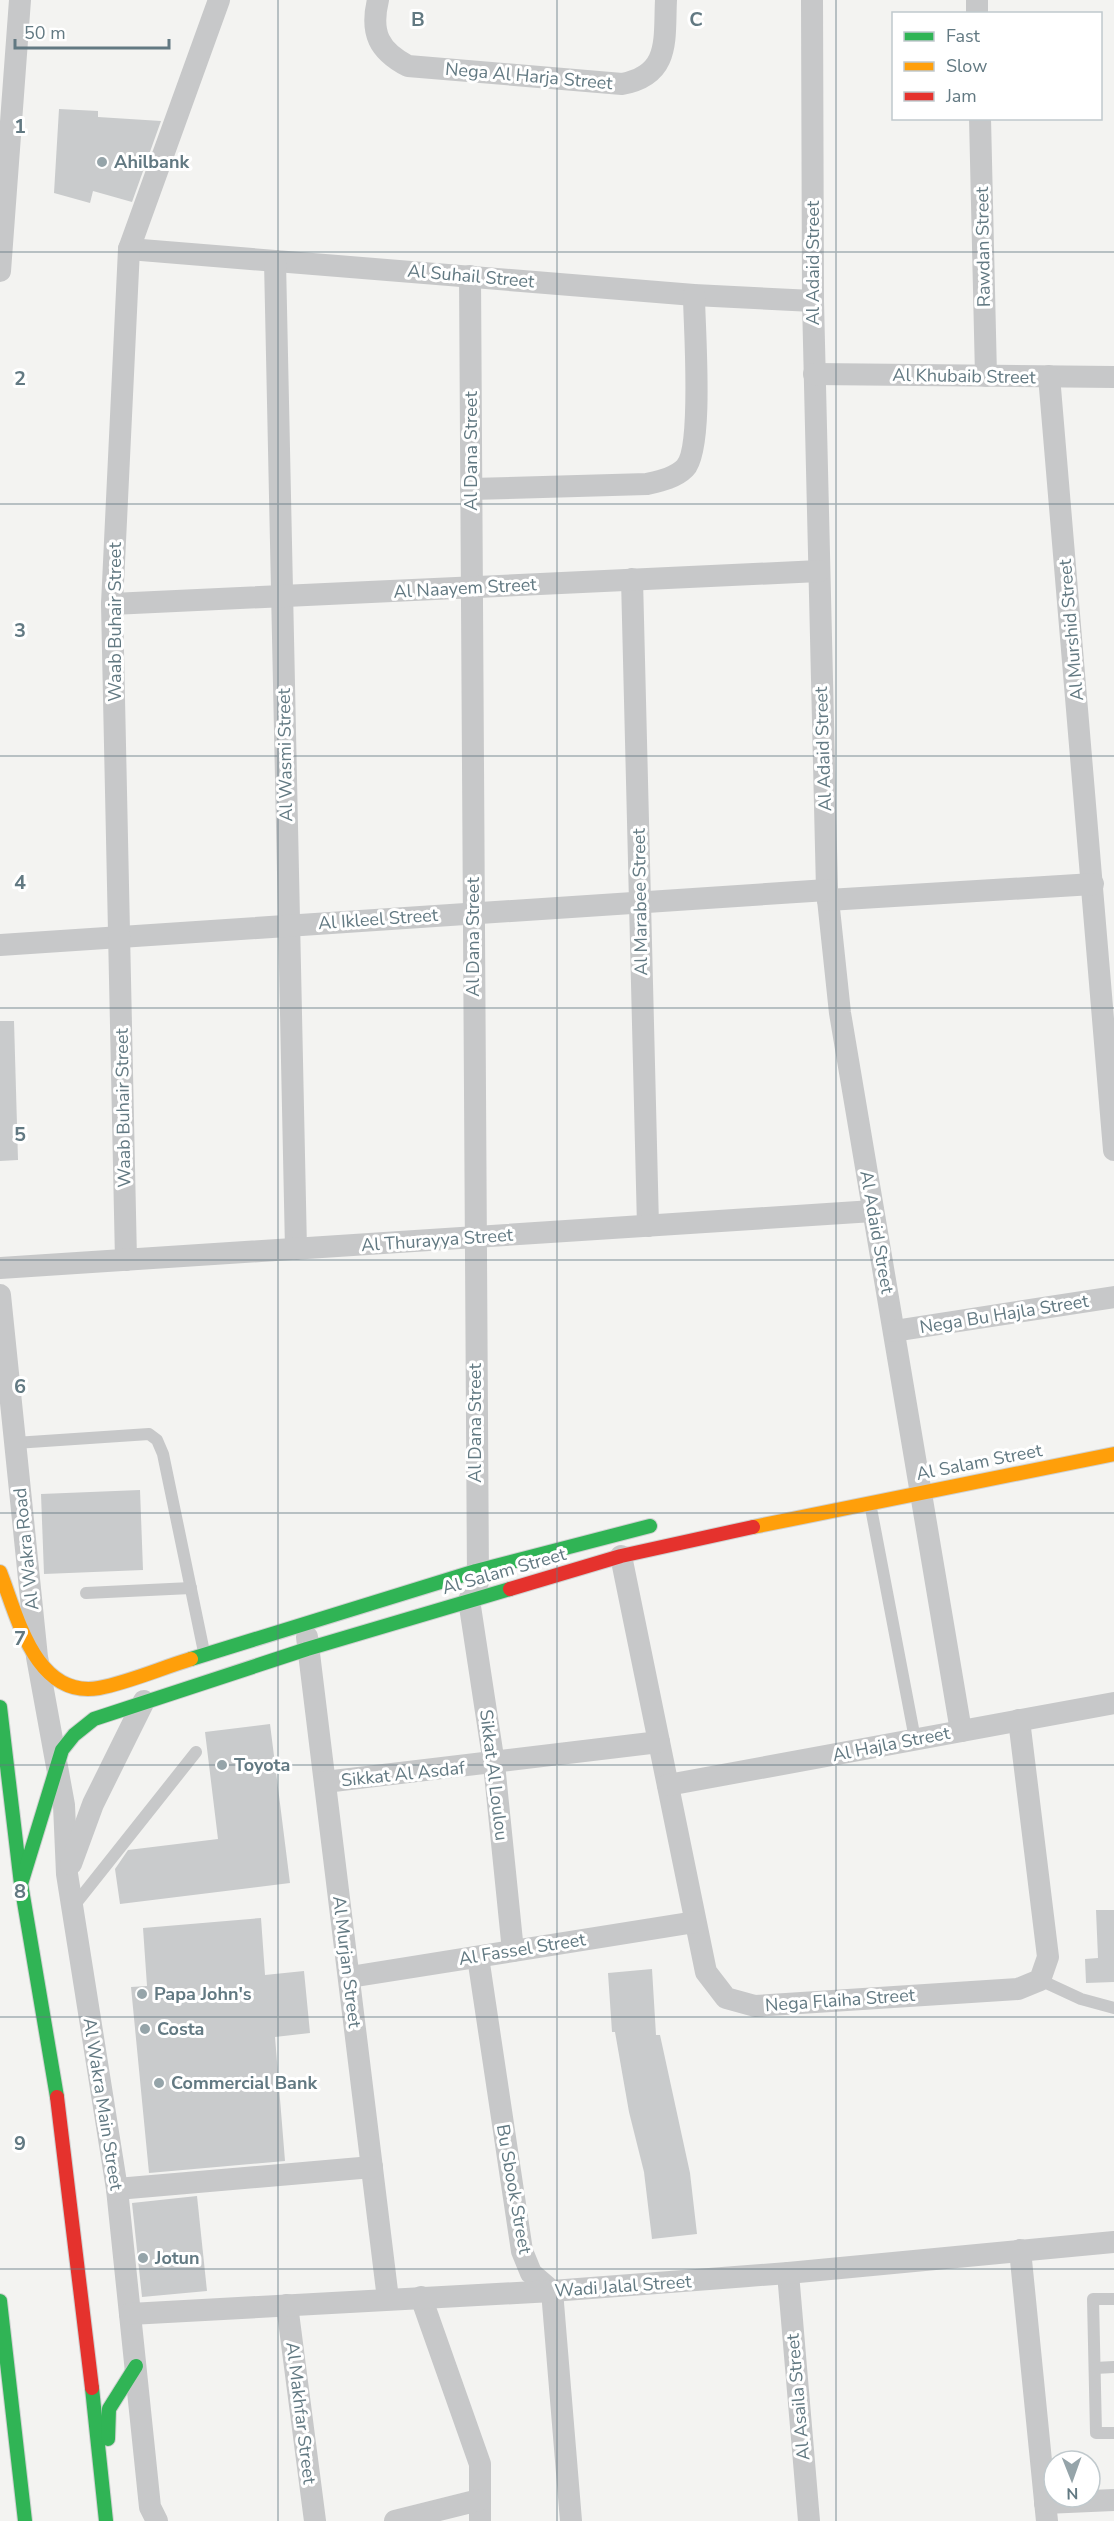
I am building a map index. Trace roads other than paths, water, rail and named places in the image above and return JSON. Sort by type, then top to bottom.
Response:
[{"type":"main road","name":"Al Salam Street","points":[[21,1884],[62,1750],[74,1735],[94,1719],[308,1649],[621,1556],[869,1502],[918,1475],[1114,1454]]},
{"type":"main road","name":"Al Salam Street","points":[[0,1572],[37,1657],[49,1674],[63,1683],[97,1688],[476,1571],[661,1524]]},
{"type":"main road","points":[[0,1707],[21,1884],[55,2084],[76,2240],[106,2521]]},
{"type":"main road","points":[[0,2301],[25,2521]]},
{"type":"main road","points":[[104,2497],[109,2476],[109,2409],[136,2366]]},
{"type":"street","points":[[0,271],[20,0]]},
{"type":"street","name":"Waab Buhair Street","points":[[126,1260],[112,604],[129,249],[219,0]]},
{"type":"street","name":"Nega Al Harja Street","points":[[378,0],[375,29],[380,44],[392,57],[408,66],[622,84],[646,76],[656,68],[663,55],[666,0]]},
{"type":"street","name":"Al Adaid Street","points":[[812,0],[814,374],[827,895],[840,1013],[961,1731]]},
{"type":"street","name":"Rawdan Street","points":[[980,120],[986,376]]},
{"type":"street","name":"Al Suhail Street","points":[[129,249],[694,295],[813,301]]},
{"type":"street","name":"Al Wasmi Street","points":[[275,261],[296,1249]]},
{"type":"street","name":"Al Dana Street","points":[[470,276],[475,1599]]},
{"type":"street","points":[[471,489],[647,484],[667,480],[686,468],[694,446],[696,420],[694,295]]},
{"type":"street","name":"Al Khubaib Street","points":[[814,374],[1114,377]]},
{"type":"street","name":"Al Murshid Street","points":[[1049,376],[1114,1150]]},
{"type":"street","name":"Al Naayem Street","points":[[112,604],[819,571]]},
{"type":"street","name":"Al Marabee Street","points":[[632,579],[648,1226]]},
{"type":"street","points":[[827,895],[1093,884]]},
{"type":"street","name":"Al Ikleel Street","points":[[0,945],[640,902],[827,895]]},
{"type":"street","name":"Al Thurayya Street","points":[[0,1268],[873,1211]]},
{"type":"street","name":"Al Wakra Road","points":[[0,1295],[37,1657],[64,1804],[67,1874]]},
{"type":"street","name":"Nega Bu Hajla Street","points":[[894,1330],[1114,1297]]},
{"type":"street","name":"Nega Flaiha Street","points":[[621,1556],[706,1972],[726,1998],[755,2006],[1018,1989],[1040,1980]]},
{"type":"street","name":"Sikkat Al Loulou","points":[[475,1599],[513,1951]]},
{"type":"street","name":"Al Murjan Street","points":[[307,1624],[308,1649],[388,2299]]},
{"type":"street","points":[[67,1874],[93,1804],[144,1701]]},
{"type":"street","name":"Al Hajla Street","points":[[668,1785],[1114,1703]]},
{"type":"street","points":[[1019,1720],[1048,1957],[1040,1980]]},
{"type":"street","name":"Sikkat Al Asdaf","points":[[325,1782],[494,1764],[659,1742]]},
{"type":"street","name":"Al Wakra Main Street","points":[[67,1874],[117,2190],[150,2507],[157,2521]]},
{"type":"street","name":"Al Fassel Street","points":[[350,1977],[695,1922]]},
{"type":"street","name":"Bu Sbook Street","points":[[478,1957],[522,2251],[531,2273],[552,2291]]},
{"type":"street","points":[[117,2190],[372,2167]]},
{"type":"street","name":"Wadi Jalal Street","points":[[130,2314],[552,2291],[788,2273],[1114,2242]]},
{"type":"street","points":[[1020,2250],[1046,2512],[1114,2500]]},
{"type":"street","name":"Al Asaila Street","points":[[788,2273],[809,2521]]},
{"type":"street","points":[[552,2291],[572,2521]]},
{"type":"street","points":[[395,2521],[479,2510],[480,2464],[421,2297]]},
{"type":"street","name":"Al Makhfar Street","points":[[288,2305],[315,2521]]},
{"type":"lane","points":[[15,1443],[149,1434],[157,1440],[163,1454],[204,1654]]},
{"type":"lane","points":[[869,1502],[915,1739]]},
{"type":"lane","points":[[86,1593],[191,1588]]},
{"type":"lane","points":[[73,1907],[196,1752]]},
{"type":"lane","points":[[1040,1980],[1081,1999],[1114,2008]]},
{"type":"lane","points":[[1114,2299],[1094,2299],[1096,2433],[1114,2433]]},
{"type":"lane","points":[[1095,2368],[1114,2367]]},
{"type":"place","name":"Ahilbank","points":[[102,162]]},
{"type":"place","name":"Toyota","points":[[222,1765]]},
{"type":"place","name":"Papa John's","points":[[142,1994]]},
{"type":"place","name":"Costa","points":[[145,2029]]},
{"type":"place","name":"Commercial Bank","points":[[159,2083]]},
{"type":"place","name":"Jotun","points":[[143,2258]]}]
